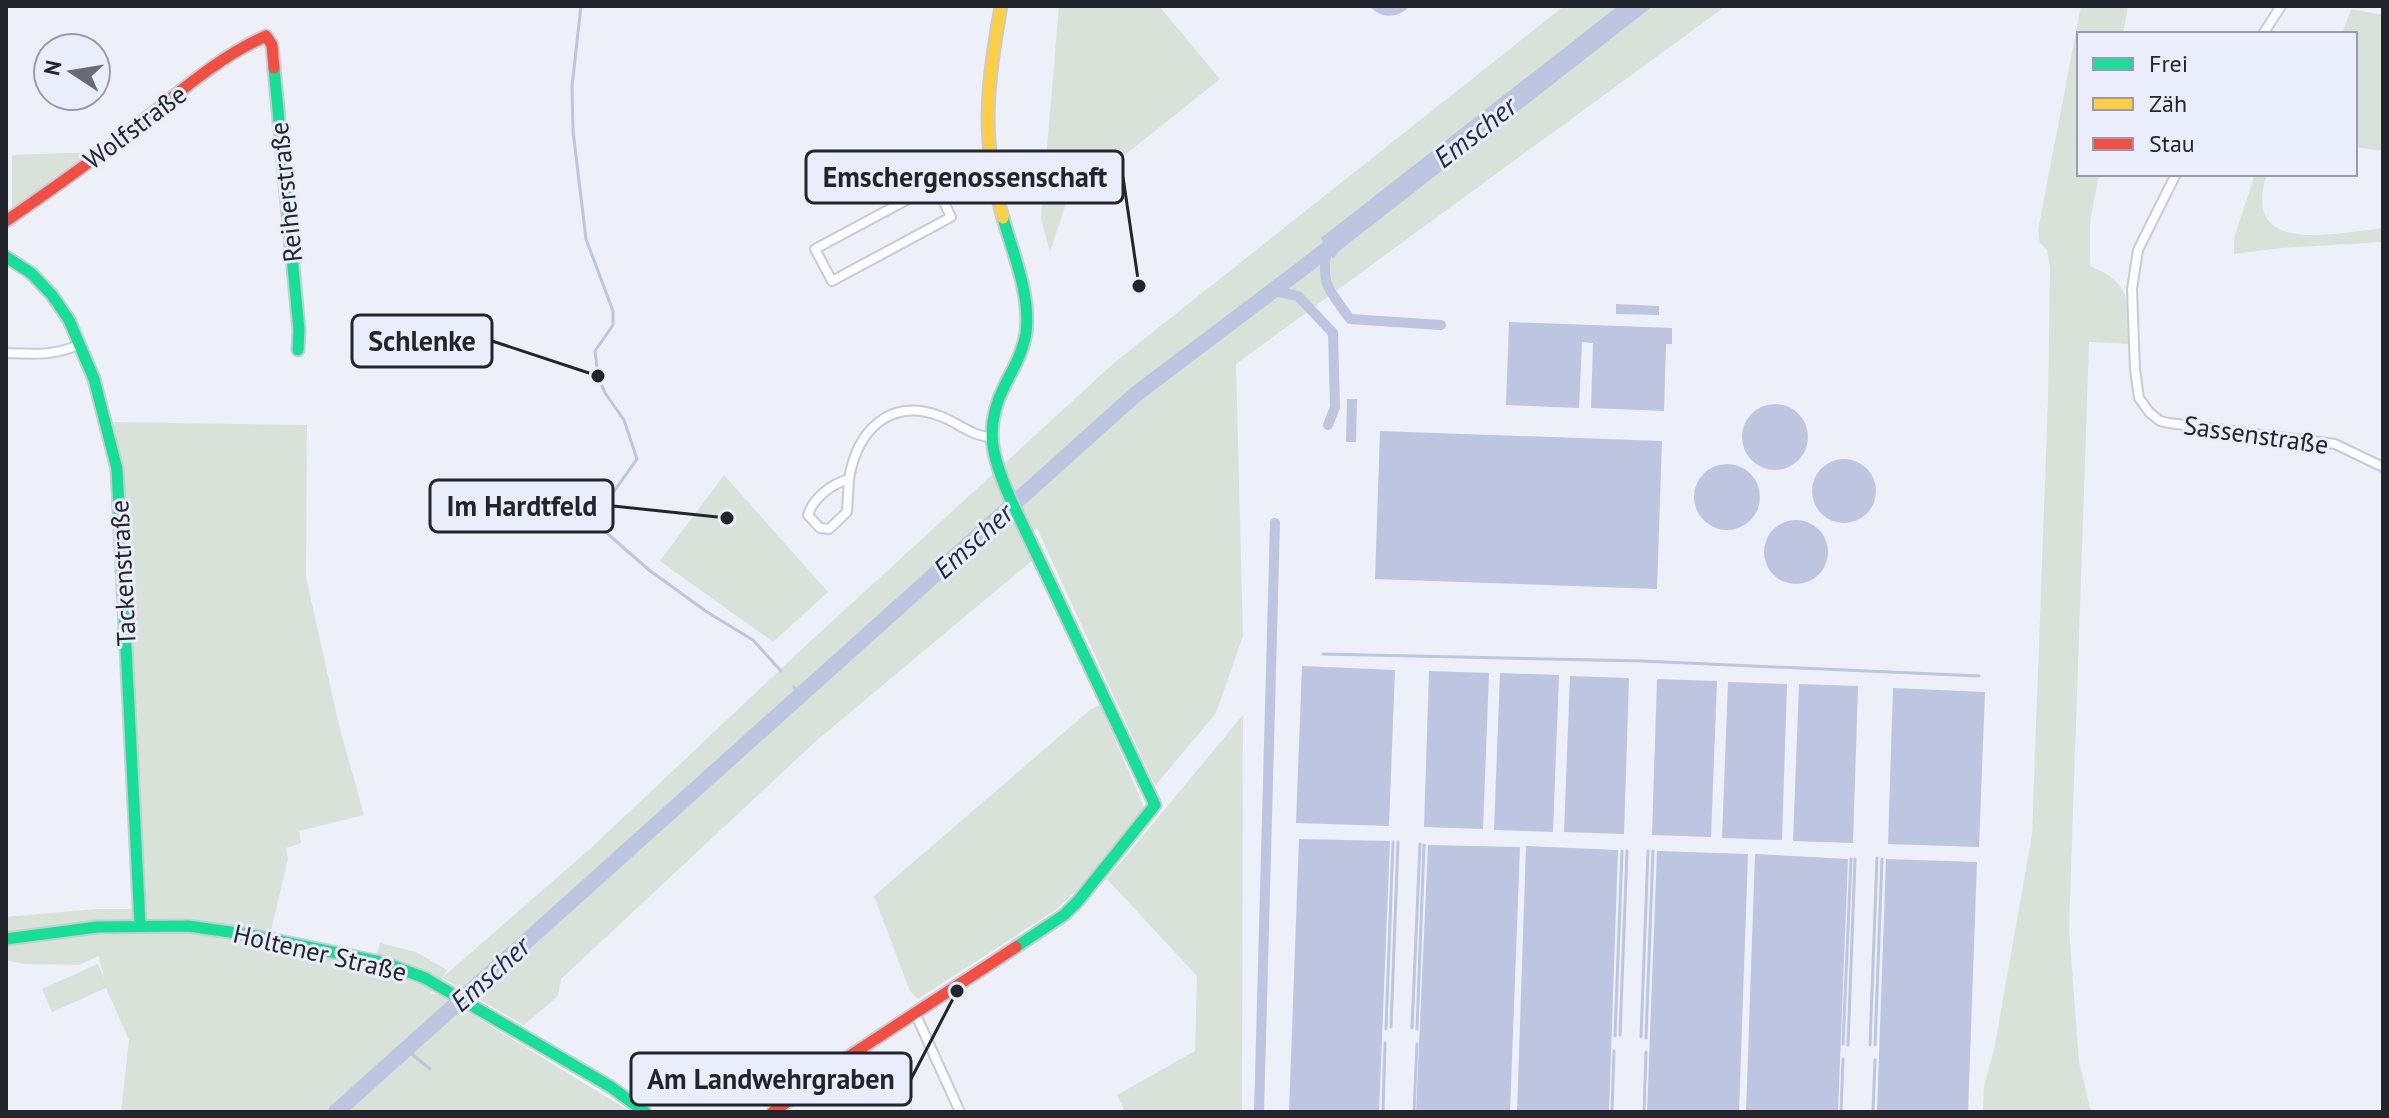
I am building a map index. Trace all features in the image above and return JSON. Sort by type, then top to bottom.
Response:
[{"type":"street","points":[[773,1112],[848,1057],[1064,915],[1088,890],[1155,805],[1007,486],[991,437],[997,402],[1022,353],[1027,319],[989,154],[987,96],[1001,6]]},
{"type":"street","points":[[2264,32],[2281,6]]},
{"type":"street","name":"Wolfstraße","points":[[6,221],[87,165],[188,86],[246,45],[266,36]]},
{"type":"street","name":"Reiherstraße","points":[[266,36],[272,45],[299,330],[298,350]]},
{"type":"street","name":"Sassenstraße","points":[[2175,176],[2138,250],[2132,289],[2139,398],[2149,412],[2160,421],[2169,423],[2335,444],[2383,467]]},
{"type":"street","points":[[942,198],[995,181]]},
{"type":"street","points":[[929,188],[942,198],[951,217],[832,281],[815,249],[929,188]]},
{"type":"street","name":"Tackenstraße","points":[[6,257],[39,278],[68,316],[107,422],[117,469],[140,924]]},
{"type":"street","points":[[6,353],[64,352],[80,344]]},
{"type":"street","points":[[849,479],[838,482],[811,505],[808,515],[820,528],[829,529],[847,512],[849,479],[855,456],[864,438],[881,420],[898,412],[925,411],[982,437],[991,437]]},
{"type":"street","name":"Holtener Straße","points":[[6,939],[69,928],[140,924],[189,926],[237,932],[373,959],[410,970],[444,989],[611,1087],[645,1112]]},
{"type":"street","points":[[915,1013],[960,1112]]},
{"type":"shaded area","points":[[1059,6],[1159,6],[1220,79],[1067,201],[1050,252],[1041,218]]},
{"type":"shaded area","points":[[1564,6],[1726,6],[1236,364],[1243,636],[1216,713],[1155,786],[1037,528],[1025,538],[1034,559],[816,741],[561,979],[558,996],[524,1025],[442,978],[430,994],[438,994],[631,1112],[121,1112],[129,1040],[106,988],[52,1012],[42,989],[98,964],[104,978],[99,956],[79,965],[24,964],[6,960],[6,917],[96,909],[140,909],[111,422],[307,425],[306,577],[338,721],[364,815],[299,831],[301,843],[286,848],[288,859],[268,943],[374,965],[380,943],[416,952],[447,970],[443,977],[591,848],[802,649],[1115,362]]},
{"type":"shaded area","points":[[2081,6],[2128,6],[2123,32],[2077,32],[2077,176],[2099,176],[2090,222],[2090,266],[2121,287],[2128,306],[2130,344],[2089,342],[2069,929],[2079,1062],[2091,1112],[1983,1112],[1984,1086],[1994,1050],[2032,835],[2050,268],[2047,250],[2040,243],[2038,230]]},
{"type":"shaded area","points":[[2351,9],[2383,15],[2383,151],[2357,147],[2357,32],[2343,32]]},
{"type":"shaded area","points":[[97,152],[12,213],[12,155]]},
{"type":"shaded area","points":[[2254,176],[2267,176],[2262,200],[2267,218],[2279,229],[2318,235],[2383,228],[2383,242],[2234,254],[2234,238]]},
{"type":"shaded area","points":[[724,475],[828,592],[773,642],[660,561]]},
{"type":"shaded area","points":[[1100,705],[1144,807],[1077,890],[1057,909],[918,999],[910,991],[874,896],[1091,709]]},
{"type":"shaded area","points":[[1243,715],[1242,1112],[1125,1112],[1117,1095],[1195,1051],[1197,976],[1107,879]]},
{"type":"water","points":[[1369,6],[1410,6],[1390,16]]},
{"type":"water","points":[[1618,6],[1653,6],[1339,251],[1333,259],[1321,238]]},
{"type":"water","points":[[1616,304],[1659,306],[1659,315],[1616,314]]},
{"type":"water","points":[[1509,322],[1672,328],[1672,344],[1666,344],[1664,411],[1591,408],[1593,343],[1582,342],[1579,408],[1506,405]]},
{"type":"water","points":[[1347,399],[1357,399],[1356,442],[1346,442]]},
{"type":"water","points":[[1775,404],[1798,414],[1808,437],[1798,460],[1775,470],[1752,460],[1742,437],[1752,414]]},
{"type":"water","points":[[1380,431],[1662,441],[1657,589],[1375,579]]},
{"type":"water","points":[[1838,459],[1850,459],[1867,468],[1874,479],[1874,503],[1867,514],[1850,523],[1838,523],[1826,518],[1817,509],[1812,497],[1812,485],[1817,473],[1826,464]]},
{"type":"water","points":[[1727,464],[1740,467],[1750,474],[1757,484],[1760,497],[1757,510],[1750,520],[1740,527],[1727,530],[1714,527],[1704,520],[1697,510],[1694,497],[1697,484],[1704,474],[1714,467]]},
{"type":"water","points":[[1790,520],[1802,520],[1819,529],[1826,540],[1826,564],[1819,575],[1802,584],[1790,584],[1778,579],[1769,570],[1764,558],[1764,546],[1769,534],[1778,525]]},
{"type":"water","points":[[1302,666],[1395,670],[1389,826],[1296,823]]},
{"type":"water","points":[[1429,671],[1489,673],[1483,829],[1424,827]]},
{"type":"water","points":[[1500,673],[1559,675],[1553,832],[1494,830]]},
{"type":"water","points":[[1570,676],[1629,678],[1624,834],[1564,832]]},
{"type":"water","points":[[1657,679],[1717,681],[1711,837],[1652,835]]},
{"type":"water","points":[[1728,682],[1787,684],[1782,840],[1722,838]]},
{"type":"water","points":[[1799,684],[1858,686],[1853,843],[1793,841]]},
{"type":"water","points":[[1893,688],[1985,692],[1979,847],[1888,844]]},
{"type":"water","points":[[1299,839],[1390,841],[1379,1112],[1289,1112]]},
{"type":"water","points":[[1428,845],[1520,847],[1510,1112],[1416,1112]]},
{"type":"water","points":[[1526,846],[1618,850],[1609,1112],[1517,1112]]},
{"type":"water","points":[[1657,851],[1748,854],[1739,1112],[1647,1112]]},
{"type":"water","points":[[1755,854],[1848,859],[1838,1112],[1746,1112]]},
{"type":"water","points":[[1886,859],[1977,862],[1968,1112],[1877,1112]]},
{"type":"waterway","points":[[581,6],[572,86],[573,131],[586,239],[613,311],[613,325],[595,351],[598,376],[605,393],[624,420],[637,459],[593,521],[649,570],[707,612],[753,640],[781,671]]},
{"type":"waterway","name":"Emscher","points":[[336,1112],[1136,394],[1345,236]]},
{"type":"waterway","points":[[1327,250],[1325,272],[1328,287],[1350,319],[1441,325]]},
{"type":"waterway","points":[[1275,291],[1298,296],[1333,333],[1335,407],[1328,425]]},
{"type":"waterway","points":[[1259,1112],[1275,523]]},
{"type":"waterway","points":[[1323,654],[1642,661],[1979,676]]},
{"type":"waterway","points":[[794,687],[800,695]]},
{"type":"waterway","points":[[1386,1029],[1393,842]]},
{"type":"waterway","points":[[1391,1027],[1398,842]]},
{"type":"waterway","points":[[1412,1028],[1420,844]]},
{"type":"waterway","points":[[1417,1029],[1424,845]]},
{"type":"waterway","points":[[1615,1036],[1622,851]]},
{"type":"waterway","points":[[1620,1035],[1627,851]]},
{"type":"waterway","points":[[1641,1037],[1648,851]]},
{"type":"waterway","points":[[1646,1038],[1653,851]]},
{"type":"waterway","points":[[1870,1045],[1877,858]]},
{"type":"waterway","points":[[1843,1044],[1851,859]]},
{"type":"waterway","points":[[1848,1045],[1855,859]]},
{"type":"waterway","points":[[1875,1045],[1882,859]]},
{"type":"waterway","points":[[1383,1112],[1385,1043]]},
{"type":"waterway","points":[[1414,1112],[1417,1044]]},
{"type":"waterway","points":[[406,1049],[430,1069]]},
{"type":"waterway","points":[[1612,1112],[1614,1051]]},
{"type":"waterway","points":[[1644,1112],[1646,1052]]},
{"type":"waterway","points":[[1841,1112],[1843,1059]]},
{"type":"waterway","points":[[1873,1112],[1875,1060]]},
{"type":"traffic: fast","points":[[274,68],[299,330],[298,350]]},
{"type":"traffic: fast","points":[[1003,218],[1020,275],[1027,319],[1023,347],[994,415],[992,442],[995,455],[1010,498],[1155,805],[1078,901],[1064,915],[1016,947]]},
{"type":"traffic: fast","points":[[6,257],[31,273],[52,295],[69,320],[94,379],[117,469],[140,924]]},
{"type":"traffic: fast","points":[[6,939],[97,927],[188,926],[251,935],[385,963],[425,978],[611,1087],[645,1112]]},
{"type":"traffic: slow","points":[[1001,6],[988,112],[991,162],[1003,218]]},
{"type":"traffic: jam","points":[[6,221],[230,55],[266,36],[272,45],[274,68]]},
{"type":"traffic: jam","points":[[773,1112],[848,1057],[1016,947]]},
{"type":"place","name":"Emschergenossenschaft","points":[[1139,286]]},
{"type":"place","name":"Schlenke","points":[[598,376]]},
{"type":"place","name":"Im Hardtfeld","points":[[727,518]]},
{"type":"place","name":"Am Landwehrgraben","points":[[957,991]]}]
